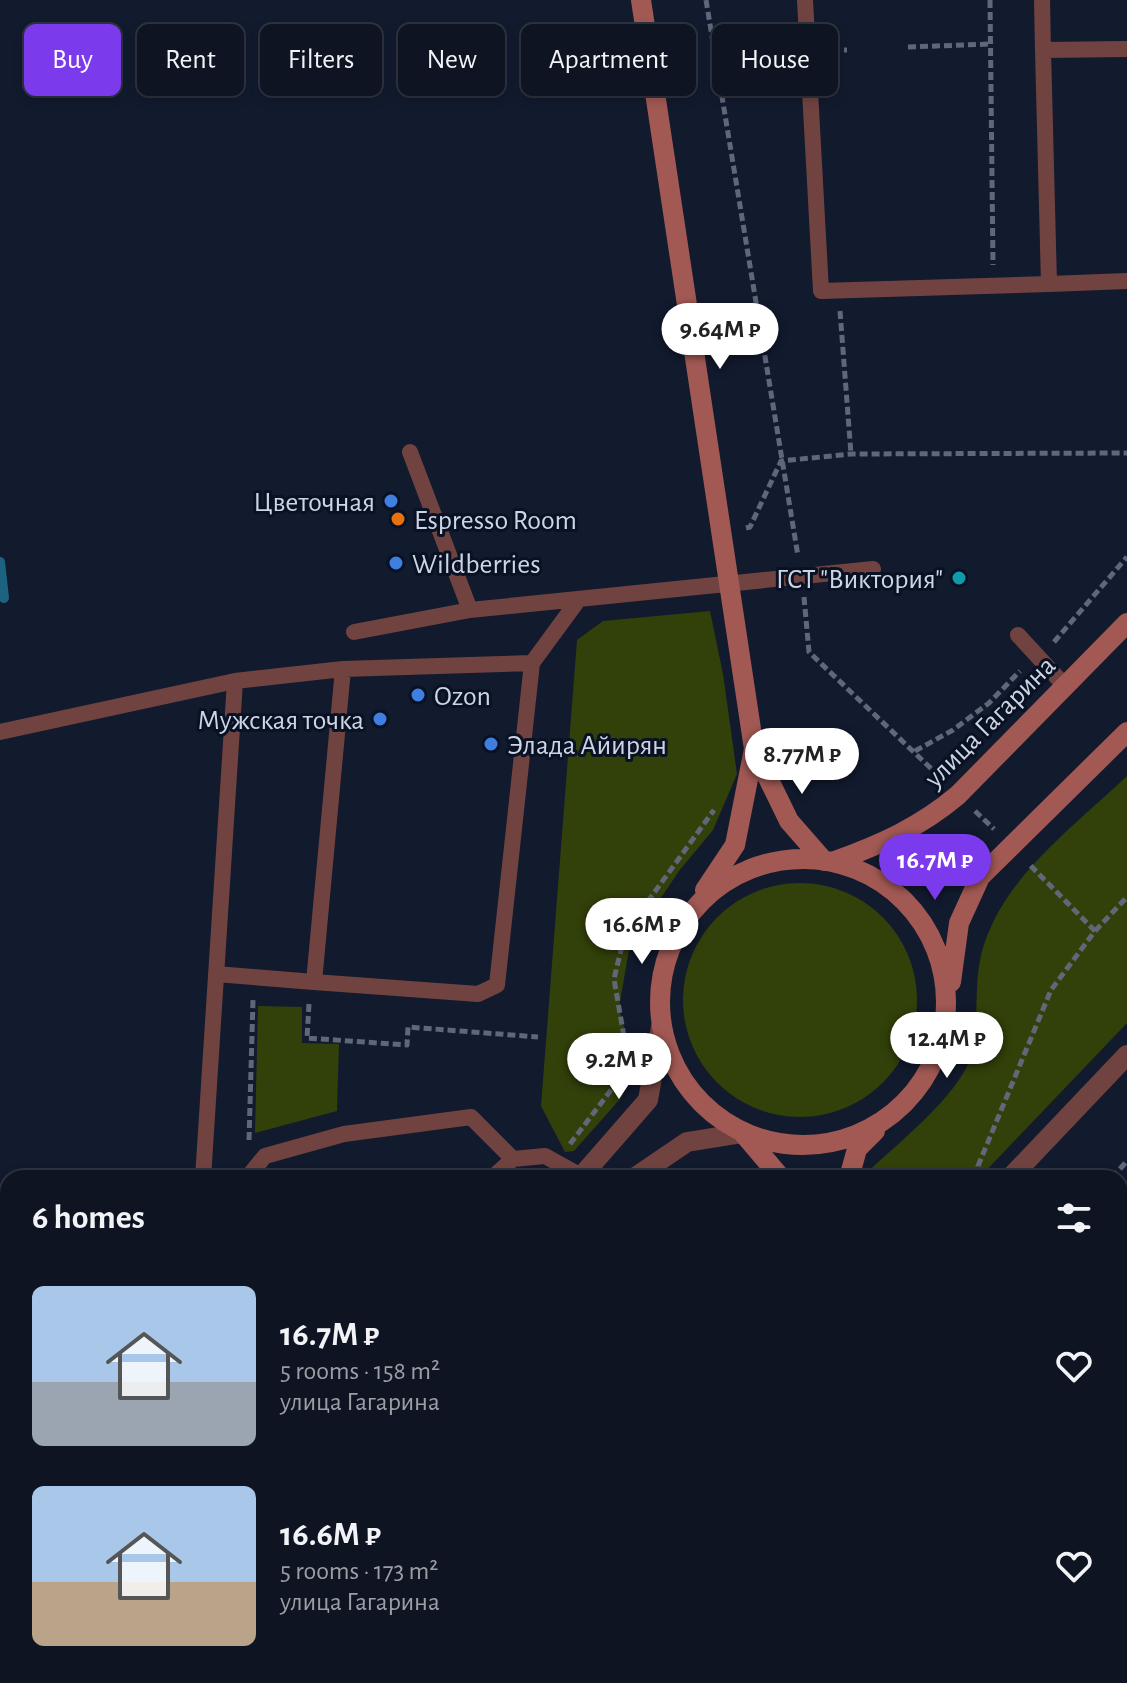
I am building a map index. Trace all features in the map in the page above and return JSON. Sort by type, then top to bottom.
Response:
[{"type":"main road","points":[[641,0],[754,749],[789,821],[830,861]]},
{"type":"main road","name":"улица Гагарина","points":[[830,861],[896,839],[930,819],[958,795],[1127,623]]},
{"type":"main road","points":[[851,1170],[857,1149],[918,1088],[938,1051],[959,923],[980,877],[1127,732]]},
{"type":"main road","points":[[754,749],[735,845],[668,952],[659,989],[661,1027],[671,1060],[689,1090],[714,1115],[743,1133],[780,1144],[817,1145],[854,1136],[888,1118]]},
{"type":"main road","points":[[686,919],[715,888],[751,867],[793,858],[830,861],[881,881],[918,915],[940,960],[947,1010]]},
{"type":"main road","points":[[743,1133],[774,1170]]},
{"type":"street","points":[[586,1170],[648,1100],[661,1027]]},
{"type":"street","points":[[1018,1170],[1127,1055]]},
{"type":"street","points":[[646,1170],[687,1142],[743,1133]]},
{"type":"lane","points":[[805,0],[821,291],[1127,281]]},
{"type":"lane","points":[[1042,0],[1049,284]]},
{"type":"lane","points":[[1043,50],[1127,49]]},
{"type":"lane","points":[[410,452],[470,610]]},
{"type":"lane","points":[[354,632],[470,610],[873,569]]},
{"type":"lane","points":[[216,974],[478,994],[497,985],[532,663],[579,599]]},
{"type":"lane","points":[[1018,635],[1065,686]]},
{"type":"lane","points":[[0,732],[235,681],[343,669],[532,663]]},
{"type":"lane","points":[[314,982],[343,669]]},
{"type":"lane","points":[[204,1170],[235,681]]},
{"type":"lane","points":[[254,1170],[265,1156],[344,1134],[471,1117],[513,1159]]},
{"type":"lane","points":[[501,1170],[513,1159],[545,1156],[569,1170]]},
{"type":"path","points":[[706,0],[802,576],[809,652],[915,751],[1095,931]]},
{"type":"path","points":[[990,0],[993,286]]},
{"type":"path","points":[[908,47],[991,44]]},
{"type":"path","points":[[839,291],[851,454]]},
{"type":"path","points":[[781,461],[851,454],[1127,453]]},
{"type":"path","points":[[750,527],[781,461]]},
{"type":"path","points":[[915,751],[953,730],[1040,658],[1127,557]]},
{"type":"path","points":[[556,1162],[629,1064],[619,1025],[614,979],[625,933],[719,803]]},
{"type":"path","points":[[979,1170],[1051,990],[1095,931],[1127,897]]},
{"type":"path","points":[[239,1149],[249,1140],[251,1000],[265,1000]]},
{"type":"path","points":[[294,1001],[309,1002],[307,1038],[407,1045],[408,1027],[538,1037]]},
{"type":"green space","points":[[710,611],[723,674],[737,774],[713,830],[679,871],[630,944],[619,1008],[635,1069],[621,1098],[574,1151],[565,1152],[541,1106],[577,640],[603,621]]},
{"type":"green space","points":[[1127,776],[1127,1023],[987,1170],[871,1170],[946,1097],[968,1064],[975,1034],[980,960],[990,929],[1016,886],[1051,846]]},
{"type":"green space","points":[[800,883],[823,885],[845,892],[883,917],[908,955],[915,977],[915,1023],[908,1045],[883,1083],[845,1108],[823,1115],[800,1117],[777,1115],[755,1108],[717,1083],[692,1045],[685,1023],[683,1000],[685,977],[692,955],[717,917],[755,892],[777,885]]},
{"type":"green space","points":[[258,1006],[302,1007],[302,1043],[339,1044],[337,1111],[255,1133]]},
{"type":"waterway","points":[[0,562],[4,598]]},
{"type":"place","name":"Цветочная","points":[[391,501]]},
{"type":"place","name":"Espresso Room","points":[[398,519]]},
{"type":"place","name":"Wildberries","points":[[396,563]]},
{"type":"place","name":"ГСТ \"Виктория\"","points":[[959,578]]},
{"type":"place","name":"Ozon","points":[[418,695]]},
{"type":"place","name":"Мужская точка","points":[[380,719]]},
{"type":"place","name":"Элада Айирян","points":[[491,744]]}]
